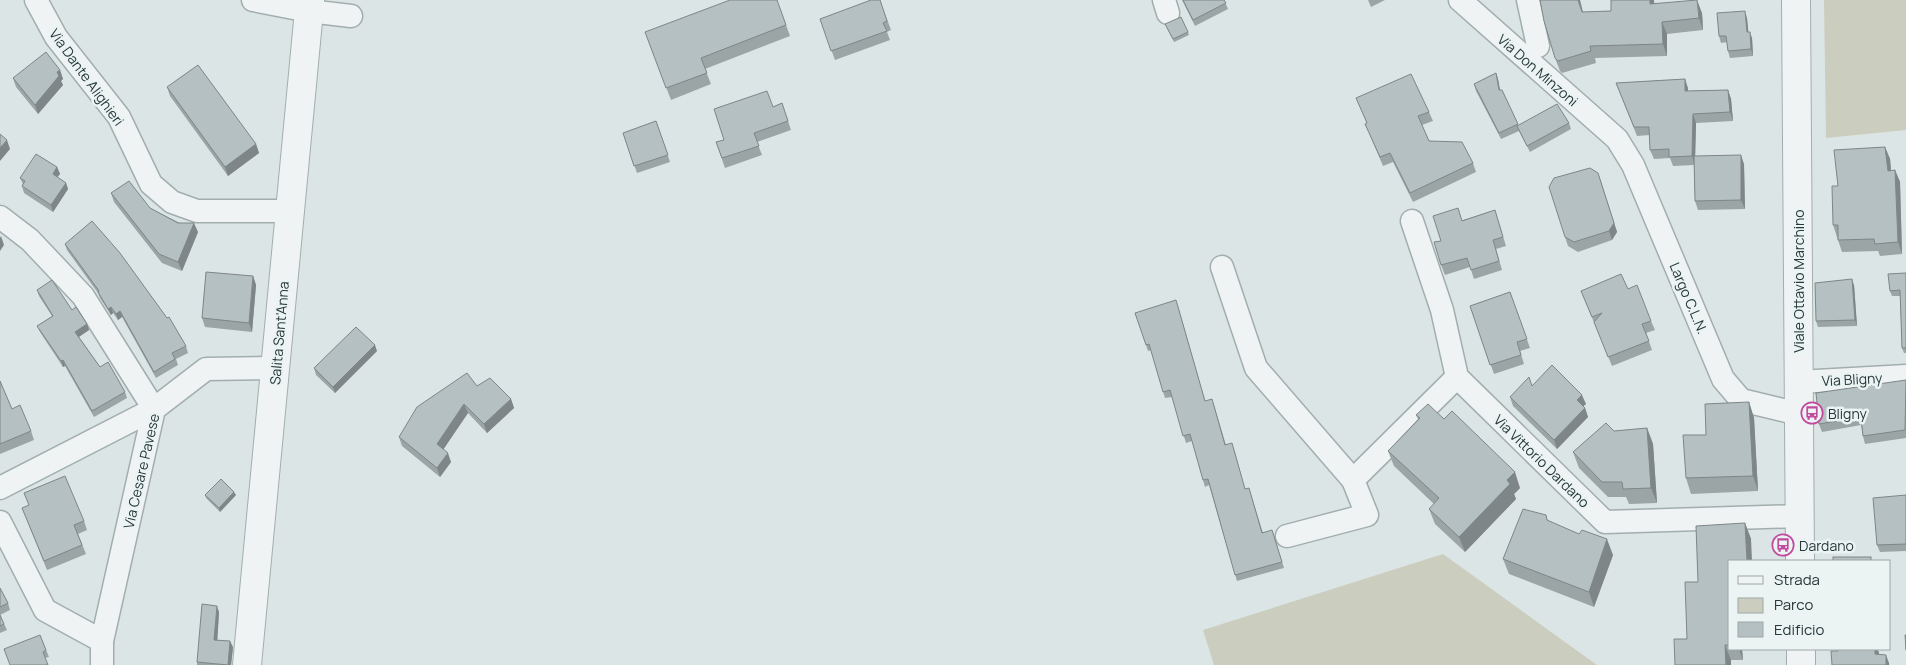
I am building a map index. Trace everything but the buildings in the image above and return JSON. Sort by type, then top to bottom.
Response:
[{"type":"street","name":"Via Dante Alighieri","points":[[36,0],[56,37],[119,117],[151,184],[172,202],[197,211],[290,211]]},
{"type":"street","points":[[253,0],[310,6],[351,16]]},
{"type":"street","name":"Via Don Minzoni","points":[[1460,0],[1617,139]]},
{"type":"street","points":[[1528,0],[1538,46]]},
{"type":"street","name":"Viale Ottavio Marchino","points":[[1796,0],[1800,560]]},
{"type":"street","name":"Salita Sant'Anna","points":[[247,665],[310,6]]},
{"type":"street","name":"Largo C.L.N.","points":[[1617,139],[1633,165],[1723,379],[1741,400],[1798,414]]},
{"type":"street","points":[[0,216],[30,240],[83,296],[154,409],[0,488]]},
{"type":"street","points":[[1353,480],[1457,378],[1442,310],[1412,221]]},
{"type":"street","points":[[1222,267],[1256,368],[1353,480],[1367,515],[1287,536]]},
{"type":"street","name":"Via Cesare Pavese","points":[[102,665],[102,641],[154,409],[206,369],[275,368]]},
{"type":"street","name":"Via Bligny","points":[[1798,382],[1906,376]]},
{"type":"street","name":"Via Vittorio Dardano","points":[[1457,378],[1605,522],[1799,516]]},
{"type":"street","points":[[0,522],[44,610],[102,641]]},
{"type":"street","points":[[1801,650],[1801,665]]},
{"type":"green space","points":[[1824,0],[1906,0],[1906,130],[1826,138]]},
{"type":"green space","points":[[1443,554],[1597,665],[1214,665],[1203,630]]},
{"type":"place","name":"Bligny","points":[[1812,413]]},
{"type":"place","name":"Dardano","points":[[1783,545]]}]
